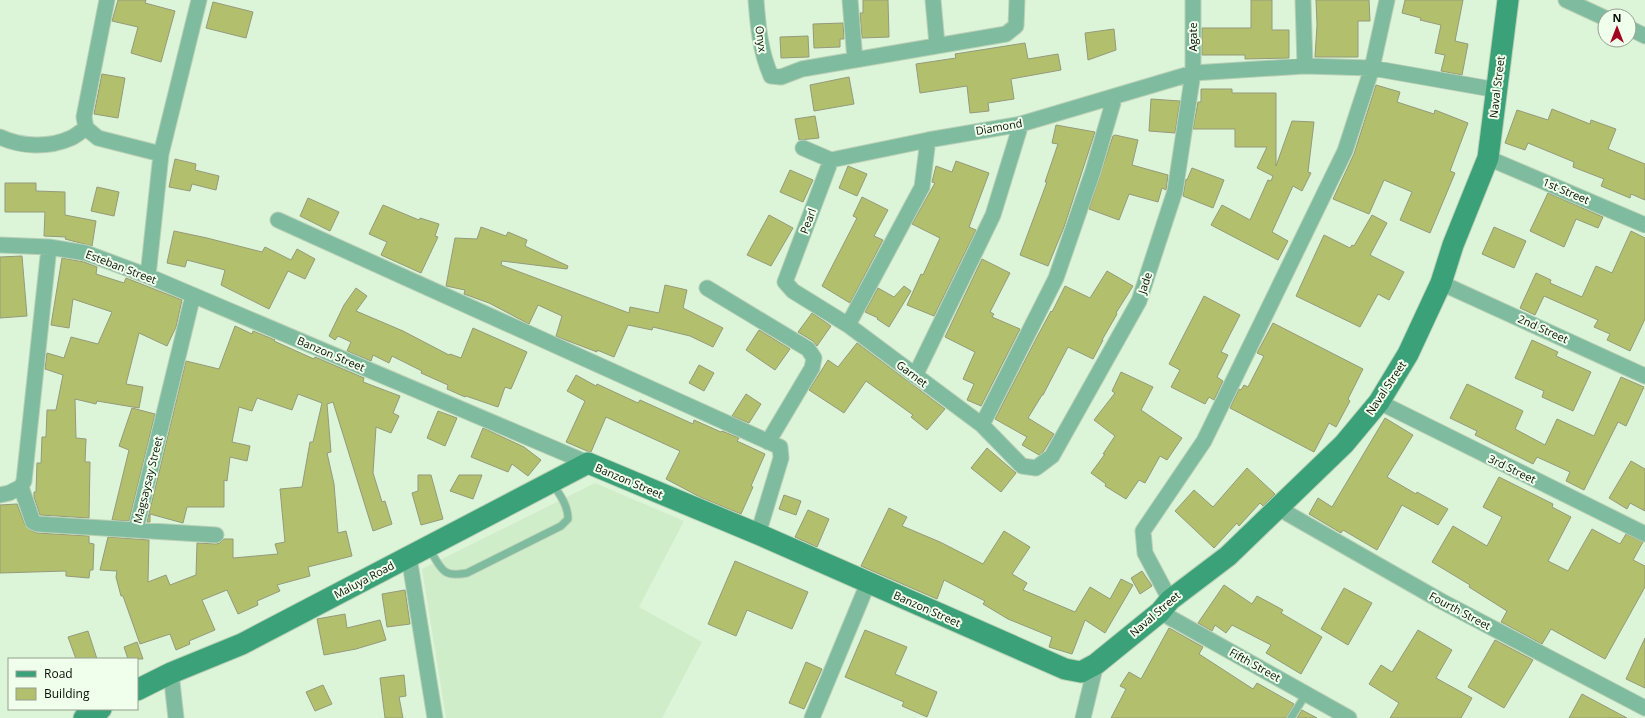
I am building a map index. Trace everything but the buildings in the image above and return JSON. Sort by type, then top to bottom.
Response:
[{"type":"street","points":[[107,0],[84,117],[86,128],[98,138],[161,154]]},
{"type":"street","points":[[148,276],[161,154],[199,0]]},
{"type":"street","name":"Onyx","points":[[756,0],[764,59],[770,76],[781,77],[802,69],[855,60]]},
{"type":"street","points":[[850,0],[855,60],[937,44],[1006,34],[1016,26],[1017,0]]},
{"type":"street","points":[[933,0],[937,44]]},
{"type":"street","name":"Agate","points":[[1194,0],[1194,73]]},
{"type":"street","points":[[1303,0],[1305,66]]},
{"type":"street","points":[[1165,606],[1145,553],[1143,531],[1204,441],[1345,151],[1372,68],[1387,0]]},
{"type":"street","name":"Naval Street","points":[[1065,669],[1081,672],[1096,664],[1228,556],[1344,444],[1379,402],[1408,354],[1441,283],[1453,245],[1488,158],[1508,0]]},
{"type":"street","points":[[1566,0],[1597,14]]},
{"type":"street","name":"Diamond","points":[[831,160],[928,140],[1022,124],[1194,73],[1305,66],[1372,68],[1497,90]]},
{"type":"street","name":"Jade","points":[[1036,468],[1052,456],[1139,301],[1175,191],[1194,73]]},
{"type":"street","points":[[982,425],[1056,278],[1093,171],[1115,96]]},
{"type":"street","points":[[915,376],[993,215],[1022,124]]},
{"type":"street","points":[[0,137],[13,143],[36,145],[60,142],[72,138],[86,128]]},
{"type":"street","points":[[848,325],[922,187],[928,140]]},
{"type":"street","points":[[803,148],[831,160]]},
{"type":"street","name":"1st Street","points":[[1488,158],[1645,225]]},
{"type":"street","name":"Pearl","points":[[785,282],[831,160]]},
{"type":"street","points":[[278,220],[780,447],[781,458],[758,534]]},
{"type":"street","name":"Esteban Street","points":[[0,245],[49,247],[86,253],[148,276],[193,295]]},
{"type":"street","points":[[0,495],[9,493],[21,487],[24,481],[49,247]]},
{"type":"street","name":"Garnet","points":[[785,282],[793,291],[848,325],[982,425],[1022,466],[1036,468]]},
{"type":"street","name":"2nd Street","points":[[1441,283],[1645,376]]},
{"type":"street","points":[[707,288],[808,349],[814,358],[812,368],[768,442]]},
{"type":"street","name":"Magsaysay Street","points":[[21,487],[33,522],[38,524],[136,529],[193,295]]},
{"type":"street","name":"Banzon Street","points":[[193,295],[758,534],[1065,669]]},
{"type":"street","name":"3rd Street","points":[[1379,402],[1645,534]]},
{"type":"street","name":"Maluya Road","points":[[138,690],[171,673],[242,644],[588,463]]},
{"type":"street","name":"Fourth Street","points":[[1278,508],[1441,601],[1645,708]]},
{"type":"street","points":[[136,529],[216,535]]},
{"type":"street","points":[[409,557],[435,718]]},
{"type":"street","points":[[812,718],[868,583]]},
{"type":"street","name":"Fifth Street","points":[[1165,606],[1306,694],[1349,718]]},
{"type":"street","points":[[1083,718],[1096,664]]},
{"type":"street","points":[[171,673],[176,718]]},
{"type":"street","points":[[84,718],[99,710]]},
{"type":"lane","points":[[428,547],[442,571],[450,575],[461,574],[467,573],[562,526],[568,519],[568,512],[552,482]]},
{"type":"lane","points":[[1291,718],[1306,694]]},
{"type":"shaded area","points":[[595,483],[684,521],[639,607],[702,642],[662,718],[446,718],[422,569]]}]
